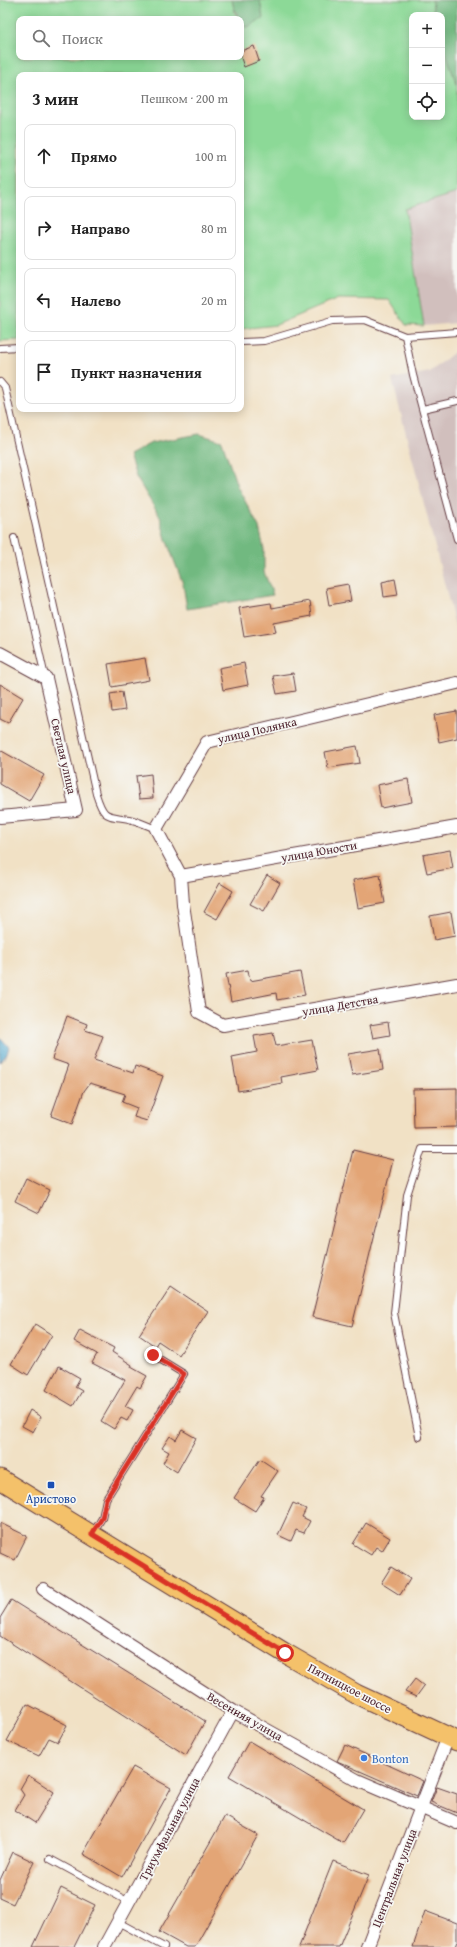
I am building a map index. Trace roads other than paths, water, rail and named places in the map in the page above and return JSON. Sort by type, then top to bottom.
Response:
[{"type":"main road","name":"Пятницкое шоссе","points":[[0,1479],[350,1691],[452,1739]]},
{"type":"street","points":[[0,653],[46,678]]},
{"type":"street","name":"Светлая улица","points":[[0,817],[76,810],[46,678]]},
{"type":"street","name":"улица Полянка","points":[[156,829],[207,742],[457,683]]},
{"type":"street","name":"улица Юности","points":[[181,876],[457,827]]},
{"type":"street","points":[[156,829],[181,876]]},
{"type":"street","name":"улица Детства","points":[[181,876],[183,904],[199,1012],[223,1025],[457,984]]},
{"type":"street","name":"Весенняя улица","points":[[44,1589],[233,1711],[357,1780],[421,1809],[457,1823]]},
{"type":"street","name":"Триумфальная улица","points":[[104,1947],[130,1902],[233,1711]]},
{"type":"street","name":"Центральная улица","points":[[367,1947],[421,1809],[452,1739]]},
{"type":"lane","points":[[244,342],[264,341],[332,321],[365,320],[404,336],[457,332]]},
{"type":"lane","points":[[404,336],[457,539]]},
{"type":"lane","points":[[0,348],[16,347]]},
{"type":"lane","points":[[0,382],[4,388],[96,794],[101,810],[111,817],[130,819],[156,829]]},
{"type":"lane","points":[[423,409],[457,401]]},
{"type":"lane","points":[[14,538],[46,678]]},
{"type":"lane","points":[[418,1437],[394,1313],[408,1195],[422,1149],[457,1149]]},
{"type":"lane","points":[[92,1534],[102,1518],[106,1499],[184,1374],[153,1355]]},
{"type":"lane","points":[[50,1859],[130,1902]]},
{"type":"lane","points":[[118,1922],[164,1947]]},
{"type":"water","points":[[0,1037],[9,1047],[7,1054],[0,1062]]},
{"type":"place","name":"Аристово","points":[[51,1485]]},
{"type":"place","name":"Bonton","points":[[364,1758]]}]
